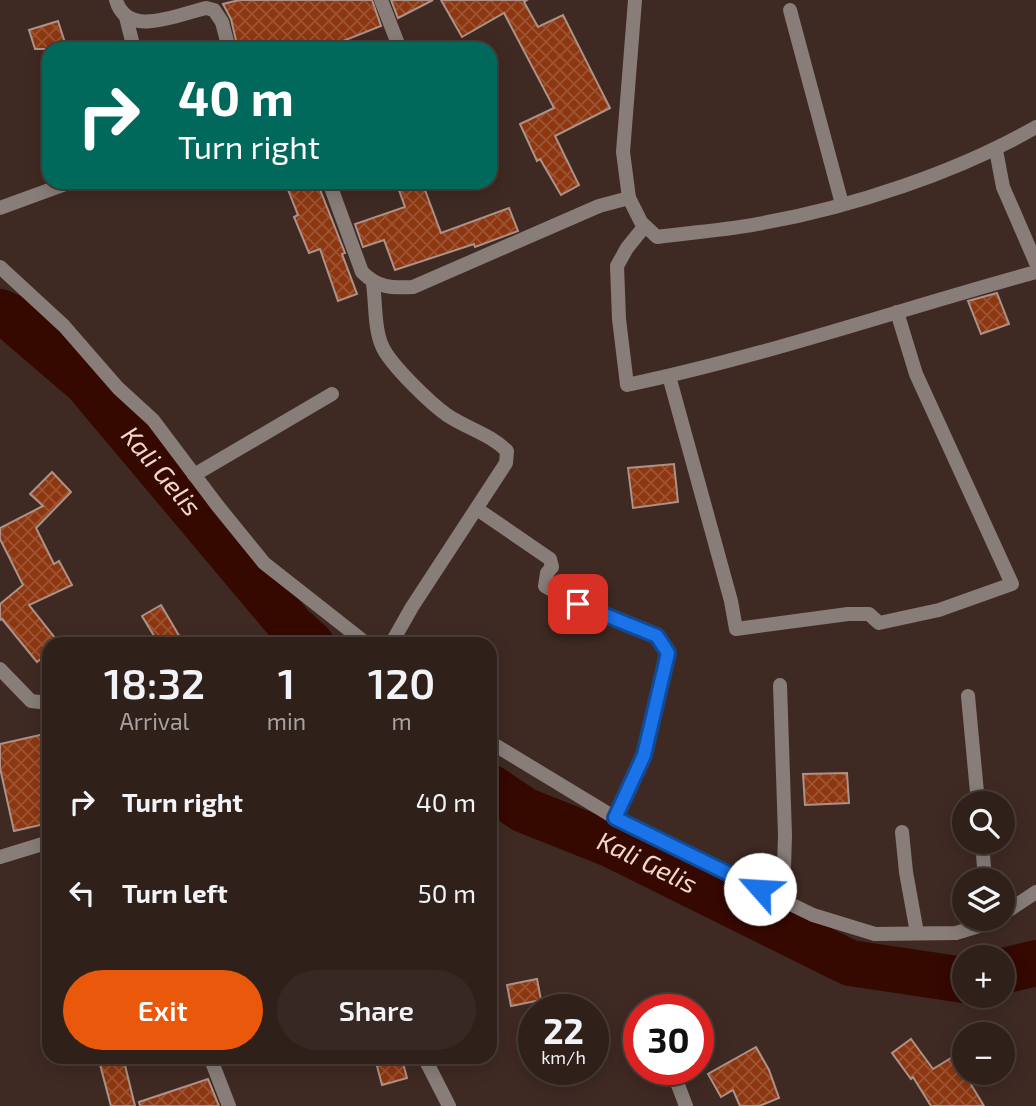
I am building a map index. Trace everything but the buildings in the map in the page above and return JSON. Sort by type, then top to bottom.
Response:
[{"type":"street","points":[[116,0],[118,8],[135,22],[147,22],[206,8],[214,10],[222,22],[227,42]]},
{"type":"street","points":[[381,0],[397,42]]},
{"type":"street","points":[[635,0],[623,166],[629,198],[644,227],[657,237],[764,223],[842,204],[996,150],[1036,127]]},
{"type":"street","points":[[790,10],[842,204]]},
{"type":"street","points":[[126,17],[132,42]]},
{"type":"street","points":[[996,150],[1003,187],[1036,263]]},
{"type":"street","points":[[0,208],[52,189]]},
{"type":"street","points":[[332,189],[362,272],[373,284],[389,288],[413,286],[599,206],[629,198]]},
{"type":"street","points":[[644,227],[627,248],[617,267],[619,319],[627,385],[824,335],[1036,272]]},
{"type":"street","points":[[0,267],[64,326],[118,388],[153,420],[264,563],[358,637]]},
{"type":"street","points":[[373,284],[379,332],[383,347],[393,362],[448,415],[497,441],[507,451],[506,463],[395,637]]},
{"type":"street","points":[[669,376],[731,601],[736,629],[849,614],[869,614],[879,623],[939,610],[1012,584],[916,374],[897,312]]},
{"type":"street","points":[[194,475],[331,394]]},
{"type":"street","points":[[477,509],[550,559],[552,567],[547,573],[545,586],[578,604],[657,636],[668,653],[644,755],[615,818]]},
{"type":"street","points":[[0,669],[31,701],[42,702]]},
{"type":"street","points":[[780,685],[785,835],[783,900]]},
{"type":"street","points":[[968,696],[977,791]]},
{"type":"street","points":[[497,747],[615,818],[813,915],[875,934],[961,931]]},
{"type":"street","points":[[902,832],[905,872],[917,933]]},
{"type":"street","points":[[0,857],[42,844]]},
{"type":"street","points":[[1015,906],[1036,892]]},
{"type":"street","points":[[213,1064],[229,1106]]},
{"type":"street","points":[[428,1064],[449,1106]]},
{"type":"street","points":[[678,1085],[685,1106]]},
{"type":"waterway","name":"Kali Gelis","points":[[0,312],[9,316],[86,382],[303,637]]},
{"type":"waterway","name":"Kali Gelis","points":[[497,792],[524,810],[612,845],[850,963],[952,978]]},
{"type":"waterway","name":"Kali Gelis","points":[[1015,968],[1036,963]]},
{"type":"route","points":[[578,604],[657,636],[668,653],[644,755],[615,818],[760,889]]}]
